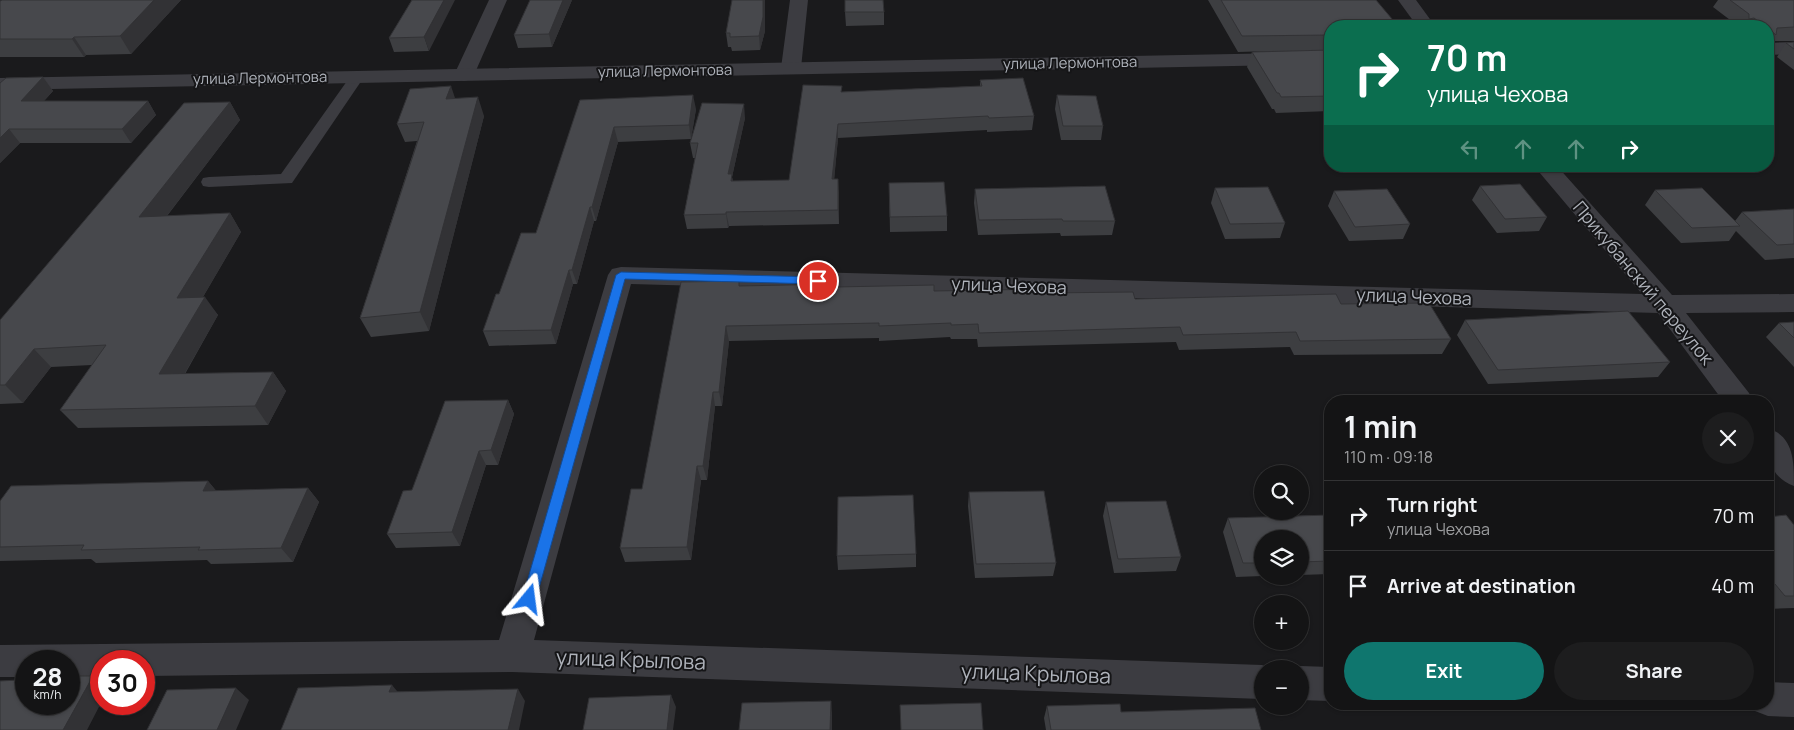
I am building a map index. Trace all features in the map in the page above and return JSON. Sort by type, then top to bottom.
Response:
[{"type":"street","points":[[464,74],[498,0]]},
{"type":"street","points":[[791,68],[800,0]]},
{"type":"street","points":[[1407,0],[1422,20]]},
{"type":"street","points":[[1774,49],[1794,48]]},
{"type":"street","name":"улица Лермонтова","points":[[0,84],[1324,58]]},
{"type":"street","name":"Прикубанский переулок","points":[[1549,172],[1665,304],[1734,395]]},
{"type":"street","name":"улица Чехова","points":[[512,656],[621,275],[1665,304],[1794,304]]},
{"type":"street","points":[[1774,447],[1794,474]]},
{"type":"street","name":"улица Крылова","points":[[0,661],[512,656],[1254,682]]},
{"type":"street","points":[[1309,683],[1324,684]]},
{"type":"street","points":[[1774,699],[1794,700]]},
{"type":"lane","points":[[208,182],[286,179],[357,76]]},
{"type":"building","points":[[154,0],[120,36],[74,37],[72,39],[0,39],[0,1]]},
{"type":"building","points":[[412,0],[444,0],[424,37],[389,38]]},
{"type":"building","points":[[530,0],[563,0],[549,34],[514,35]]},
{"type":"building","points":[[732,0],[763,0],[763,17],[759,36],[730,37],[730,33],[726,33]]},
{"type":"building","points":[[845,0],[883,0],[884,12],[845,12]]},
{"type":"building","points":[[1221,0],[1376,0],[1393,20],[1324,20],[1324,35],[1242,36]]},
{"type":"building","points":[[1730,0],[1794,0],[1794,27],[1777,28],[1776,35],[1774,33],[1774,20],[1749,19],[1749,14]]},
{"type":"building","points":[[1794,42],[1794,49],[1786,43]]},
{"type":"building","points":[[1324,50],[1324,96],[1281,97],[1252,52]]},
{"type":"building","points":[[43,77],[21,101],[148,101],[122,129],[9,129],[0,138],[0,83],[6,78]]},
{"type":"building","points":[[1023,78],[1034,116],[989,118],[988,116],[838,124],[832,179],[838,179],[838,210],[726,212],[726,214],[684,215],[698,143],[690,143],[702,103],[744,104],[728,174],[732,174],[731,181],[789,180],[803,85],[842,86],[841,92],[982,86],[980,80]]},
{"type":"building","points":[[451,86],[446,99],[478,97],[420,312],[360,318],[424,122],[397,124],[410,89]]},
{"type":"building","points":[[693,95],[689,125],[614,127],[592,207],[590,207],[572,270],[569,270],[551,330],[483,331],[496,294],[499,294],[521,233],[536,233],[580,100]]},
{"type":"building","points":[[1057,95],[1096,96],[1103,126],[1063,126]]},
{"type":"building","points":[[230,102],[139,217],[230,213],[177,298],[205,297],[159,374],[273,372],[255,406],[60,410],[106,345],[34,349],[5,385],[0,385],[0,320],[184,103]]},
{"type":"building","points":[[944,182],[947,216],[890,217],[889,183]]},
{"type":"building","points":[[1520,184],[1547,217],[1505,219],[1480,186]]},
{"type":"building","points":[[1105,186],[1115,221],[1063,221],[1062,219],[979,220],[975,189]]},
{"type":"building","points":[[1268,187],[1285,223],[1230,224],[1215,188]]},
{"type":"building","points":[[1702,188],[1740,226],[1692,228],[1655,190]]},
{"type":"building","points":[[1387,189],[1410,224],[1355,227],[1334,191]]},
{"type":"building","points":[[1794,209],[1794,244],[1777,245],[1742,212]]},
{"type":"building","points":[[739,281],[739,286],[836,284],[836,287],[934,285],[934,291],[1044,289],[1045,293],[1133,292],[1135,299],[1336,294],[1341,304],[1429,303],[1451,339],[1300,341],[1296,332],[1183,335],[1180,327],[979,333],[978,324],[951,325],[951,323],[879,326],[879,323],[726,326],[719,392],[713,392],[703,466],[697,466],[687,547],[620,548],[631,489],[642,489],[681,282]]},
{"type":"building","points":[[1628,311],[1670,362],[1498,370],[1465,320]]},
{"type":"building","points":[[1794,322],[1794,338],[1779,323]]},
{"type":"building","points":[[508,400],[491,450],[479,451],[452,532],[387,534],[403,491],[412,490],[445,401]]},
{"type":"building","points":[[208,481],[203,491],[308,488],[281,548],[198,550],[200,547],[81,550],[84,545],[0,547],[0,501],[11,486]]},
{"type":"building","points":[[1044,491],[1056,563],[976,564],[969,492]]},
{"type":"building","points":[[913,495],[916,554],[837,556],[838,497]]},
{"type":"building","points":[[1166,501],[1181,557],[1118,559],[1106,502]]},
{"type":"building","points":[[1324,515],[1324,561],[1309,562],[1309,530],[1254,530],[1254,563],[1243,563],[1228,518],[1309,520],[1309,516]]},
{"type":"building","points":[[1786,515],[1794,525],[1794,596],[1785,596],[1774,584],[1774,516]]},
{"type":"building","points":[[80,676],[90,676],[90,681],[80,699]]},
{"type":"building","points":[[15,680],[15,715],[71,715],[63,730],[0,730],[0,681]]},
{"type":"building","points":[[392,685],[389,692],[518,689],[508,730],[281,730],[298,688]]},
{"type":"building","points":[[236,688],[217,730],[147,730],[167,690]]},
{"type":"building","points":[[671,695],[667,730],[583,730],[589,698]]},
{"type":"building","points":[[831,701],[830,730],[739,730],[742,703]]},
{"type":"building","points":[[981,703],[983,730],[901,730],[900,705]]},
{"type":"building","points":[[1120,704],[1121,712],[1254,708],[1254,715],[1257,715],[1261,730],[1051,730],[1047,706]]},
{"type":"route","points":[[529,599],[621,275],[818,281]]}]
